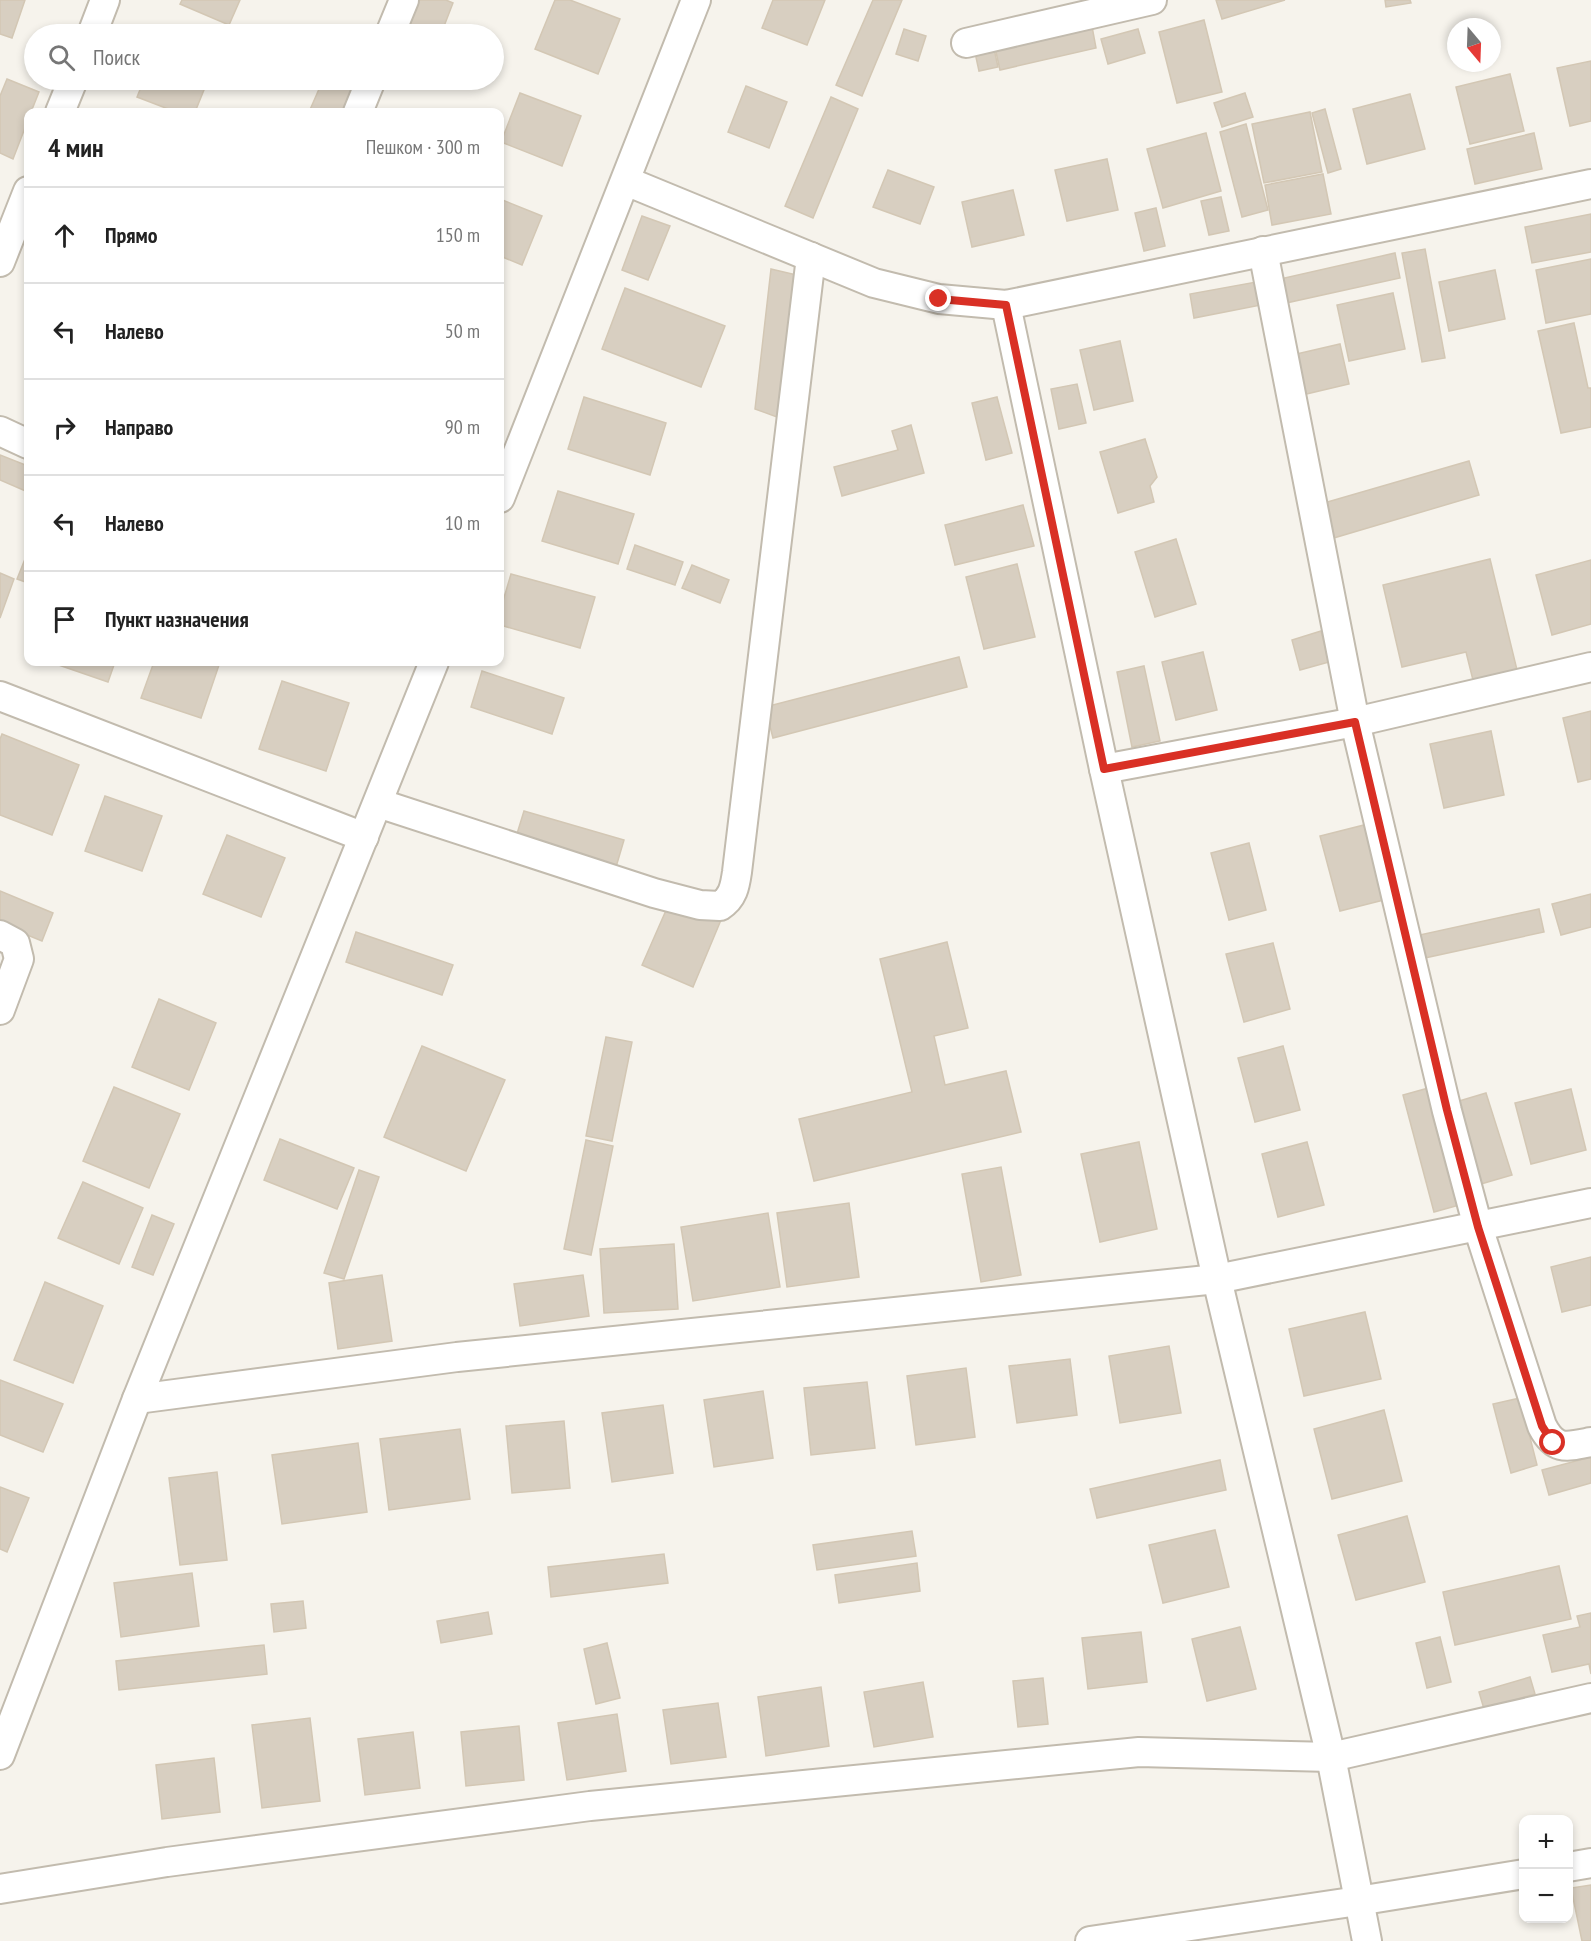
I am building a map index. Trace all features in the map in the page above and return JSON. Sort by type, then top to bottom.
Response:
[{"type":"street","points":[[96,24],[105,0]]},
{"type":"street","points":[[394,24],[404,0]]},
{"type":"street","points":[[504,488],[696,0]]},
{"type":"street","points":[[966,43],[1152,0]]},
{"type":"street","points":[[62,108],[70,90]]},
{"type":"street","points":[[360,108],[367,90]]},
{"type":"street","points":[[626,181],[885,286],[939,299],[1006,305],[1591,184]]},
{"type":"street","points":[[0,262],[24,201]]},
{"type":"street","points":[[1263,251],[1355,722],[1447,1110],[1478,1227],[1542,1426],[1553,1443],[1563,1446],[1591,1442]]},
{"type":"street","points":[[378,803],[654,893],[700,905],[720,906],[730,897],[737,872],[811,257]]},
{"type":"street","points":[[1006,305],[1104,769],[1217,1279],[1331,1756],[1367,1941]]},
{"type":"street","points":[[0,431],[24,442]]},
{"type":"street","points":[[0,1755],[137,1399],[432,666]]},
{"type":"street","points":[[1104,769],[1355,722],[1591,668]]},
{"type":"street","points":[[0,696],[364,837]]},
{"type":"street","points":[[0,935],[15,943],[19,959],[0,1010]]},
{"type":"street","points":[[137,1399],[457,1357],[1217,1279],[1591,1203]]},
{"type":"street","points":[[0,1888],[167,1862],[602,1805],[1139,1752],[1331,1756],[1591,1698]]},
{"type":"street","points":[[1573,1866],[1591,1863]]},
{"type":"street","points":[[1090,1941],[1519,1875]]},
{"type":"building","points":[[0,0],[25,0],[12,38],[0,34]]},
{"type":"building","points":[[182,0],[240,0],[229,24],[180,4]]},
{"type":"building","points":[[415,0],[446,0],[453,3],[445,24],[407,24]]},
{"type":"building","points":[[555,0],[570,0],[620,19],[598,74],[535,49]]},
{"type":"building","points":[[773,0],[825,0],[807,45],[762,28]]},
{"type":"building","points":[[873,0],[902,0],[862,96],[836,85]]},
{"type":"building","points":[[1216,0],[1285,0],[1222,19]]},
{"type":"building","points":[[1385,0],[1410,0],[1411,3],[1386,7]]},
{"type":"building","points":[[1204,20],[1222,92],[1177,103],[1159,32]]},
{"type":"building","points":[[1091,21],[1096,48],[1000,70],[994,43]]},
{"type":"building","points":[[904,29],[926,36],[918,61],[896,54]]},
{"type":"building","points":[[1138,29],[1145,53],[1108,64],[1101,39]]},
{"type":"building","points":[[993,44],[998,67],[979,71],[974,48]]},
{"type":"building","points":[[1591,61],[1591,121],[1570,126],[1557,68]]},
{"type":"building","points":[[1510,74],[1524,131],[1470,144],[1456,87]]},
{"type":"building","points":[[7,79],[24,86],[24,90],[39,92],[33,108],[24,108],[24,130],[13,159],[0,153],[0,96]]},
{"type":"building","points":[[746,86],[787,102],[769,148],[728,132]]},
{"type":"building","points":[[140,90],[204,90],[197,108],[166,108],[137,97]]},
{"type":"building","points":[[319,90],[357,90],[350,108],[311,108]]},
{"type":"building","points":[[520,93],[581,116],[562,166],[504,143],[504,134]]},
{"type":"building","points":[[1245,93],[1253,117],[1222,127],[1214,103]]},
{"type":"building","points":[[1410,94],[1425,149],[1367,164],[1353,109]]},
{"type":"building","points":[[831,97],[858,109],[813,218],[785,206]]},
{"type":"building","points":[[1325,109],[1341,169],[1328,173],[1312,113]]},
{"type":"building","points":[[1310,112],[1322,172],[1264,183],[1252,124]]},
{"type":"building","points":[[1246,124],[1268,210],[1242,217],[1220,132]]},
{"type":"building","points":[[1206,133],[1221,191],[1163,208],[1147,149]]},
{"type":"building","points":[[1534,133],[1542,169],[1475,184],[1467,149]]},
{"type":"building","points":[[1107,159],[1118,210],[1067,221],[1055,170]]},
{"type":"building","points":[[888,170],[934,187],[920,224],[873,207]]},
{"type":"building","points":[[1323,174],[1331,214],[1272,225],[1265,185]]},
{"type":"building","points":[[1013,190],[1024,235],[972,247],[962,202]]},
{"type":"building","points":[[1221,197],[1229,231],[1209,235],[1201,201]]},
{"type":"building","points":[[504,201],[542,216],[522,265],[504,258]]},
{"type":"building","points":[[1156,208],[1165,246],[1144,251],[1135,213]]},
{"type":"building","points":[[1591,214],[1591,252],[1532,263],[1525,227]]},
{"type":"building","points":[[642,216],[670,226],[648,280],[622,270]]},
{"type":"building","points":[[1425,249],[1445,358],[1422,362],[1402,253]]},
{"type":"building","points":[[1395,253],[1400,278],[1286,303],[1280,279]]},
{"type":"building","points":[[1591,259],[1591,314],[1546,323],[1536,270]]},
{"type":"building","points":[[771,269],[801,276],[785,420],[755,409]]},
{"type":"building","points":[[1495,270],[1505,319],[1449,331],[1439,282]]},
{"type":"building","points":[[1256,282],[1261,305],[1194,318],[1190,294]]},
{"type":"building","points":[[625,288],[725,326],[701,387],[602,349]]},
{"type":"building","points":[[1393,293],[1405,349],[1349,361],[1337,305]]},
{"type":"building","points":[[1574,323],[1588,388],[1591,388],[1591,427],[1561,433],[1538,331]]},
{"type":"building","points":[[1120,341],[1133,401],[1094,410],[1080,350]]},
{"type":"building","points":[[1340,344],[1349,384],[1302,395],[1292,355]]},
{"type":"building","points":[[1077,384],[1086,423],[1059,429],[1051,389]]},
{"type":"building","points":[[584,397],[666,423],[650,475],[568,449]]},
{"type":"building","points":[[997,397],[1012,453],[986,460],[972,403]]},
{"type":"building","points":[[911,425],[924,473],[842,496],[834,467],[898,450],[892,431]]},
{"type":"building","points":[[1145,439],[1157,477],[1150,486],[1154,502],[1118,513],[1100,452]]},
{"type":"building","points":[[0,455],[24,464],[24,490],[0,480]]},
{"type":"building","points":[[1469,461],[1479,495],[1327,540],[1317,505]]},
{"type":"building","points":[[558,491],[634,514],[618,564],[542,541]]},
{"type":"building","points":[[1023,505],[1034,546],[955,565],[945,525]]},
{"type":"building","points":[[1176,539],[1196,604],[1155,617],[1135,552]]},
{"type":"building","points":[[635,545],[683,562],[675,585],[627,569]]},
{"type":"building","points":[[1490,559],[1517,670],[1473,680],[1466,652],[1402,667],[1383,585]]},
{"type":"building","points":[[1591,560],[1591,624],[1552,635],[1536,575]]},
{"type":"building","points":[[24,562],[24,582],[17,579]]},
{"type":"building","points":[[1017,564],[1035,637],[984,649],[966,577]]},
{"type":"building","points":[[692,565],[729,580],[720,603],[682,588]]},
{"type":"building","points":[[0,573],[14,579],[0,618]]},
{"type":"building","points":[[511,574],[595,597],[580,648],[504,626],[504,598]]},
{"type":"building","points":[[1321,631],[1329,662],[1300,670],[1292,640]]},
{"type":"building","points":[[1203,652],[1217,710],[1176,720],[1162,662]]},
{"type":"building","points":[[959,657],[967,687],[773,738],[765,707]]},
{"type":"building","points":[[62,666],[114,666],[108,682]]},
{"type":"building","points":[[153,666],[219,666],[201,718],[141,698]]},
{"type":"building","points":[[1144,666],[1160,741],[1132,747],[1117,672]]},
{"type":"building","points":[[482,671],[564,698],[552,734],[471,707]]},
{"type":"building","points":[[282,681],[349,703],[326,771],[259,749]]},
{"type":"building","points":[[1591,711],[1591,779],[1578,782],[1563,718]]},
{"type":"building","points":[[1491,731],[1504,795],[1444,808],[1430,744]]},
{"type":"building","points":[[2,734],[79,765],[52,835],[0,815],[0,739]]},
{"type":"building","points":[[105,796],[162,816],[142,871],[85,851]]},
{"type":"building","points":[[524,811],[624,840],[616,867],[516,837]]},
{"type":"building","points":[[1364,825],[1384,900],[1340,911],[1320,836]]},
{"type":"building","points":[[227,835],[285,858],[261,917],[203,894]]},
{"type":"building","points":[[1249,843],[1266,910],[1229,920],[1211,853]]},
{"type":"building","points":[[0,891],[53,913],[42,941],[0,924]]},
{"type":"building","points":[[1591,894],[1591,927],[1561,935],[1552,904]]},
{"type":"building","points":[[671,899],[721,920],[693,987],[642,965]]},
{"type":"building","points":[[1539,909],[1544,932],[1420,959],[1415,936]]},
{"type":"building","points":[[356,932],[453,965],[442,995],[346,962]]},
{"type":"building","points":[[947,942],[968,1028],[934,1036],[945,1085],[1006,1071],[1021,1132],[814,1181],[799,1119],[912,1092],[880,959]]},
{"type":"building","points":[[1273,943],[1290,1009],[1244,1022],[1226,954]]},
{"type":"building","points":[[159,999],[216,1023],[189,1090],[132,1067]]},
{"type":"building","points":[[606,1037],[632,1042],[612,1141],[586,1136]]},
{"type":"building","points":[[422,1046],[505,1080],[466,1171],[384,1137]]},
{"type":"building","points":[[1283,1046],[1300,1110],[1255,1122],[1238,1058]]},
{"type":"building","points":[[114,1087],[180,1114],[149,1188],[83,1161]]},
{"type":"building","points":[[1432,1087],[1463,1204],[1434,1212],[1403,1095]]},
{"type":"building","points":[[1571,1089],[1586,1150],[1531,1164],[1515,1103]]},
{"type":"building","points":[[1486,1093],[1512,1175],[1474,1186],[1449,1104]]},
{"type":"building","points":[[280,1139],[354,1168],[337,1209],[264,1180]]},
{"type":"building","points":[[586,1140],[613,1146],[591,1255],[564,1249]]},
{"type":"building","points":[[1139,1142],[1157,1229],[1100,1242],[1081,1154]]},
{"type":"building","points":[[1307,1142],[1324,1205],[1278,1217],[1262,1154]]},
{"type":"building","points":[[1001,1167],[1021,1275],[981,1282],[962,1174]]},
{"type":"building","points":[[359,1170],[379,1177],[344,1279],[324,1273]]},
{"type":"building","points":[[83,1182],[143,1208],[119,1264],[58,1238]]},
{"type":"building","points":[[849,1203],[859,1277],[787,1287],[777,1213]]},
{"type":"building","points":[[768,1213],[780,1287],[693,1301],[681,1227]]},
{"type":"building","points":[[152,1215],[174,1224],[153,1275],[132,1267]]},
{"type":"building","points":[[674,1244],[678,1309],[604,1313],[600,1249]]},
{"type":"building","points":[[1591,1257],[1591,1305],[1562,1312],[1551,1267]]},
{"type":"building","points":[[382,1275],[392,1341],[338,1349],[329,1283]]},
{"type":"building","points":[[583,1275],[589,1316],[520,1326],[514,1284]]},
{"type":"building","points":[[45,1282],[103,1306],[73,1383],[14,1360]]},
{"type":"building","points":[[1365,1312],[1381,1379],[1304,1396],[1289,1329]]},
{"type":"building","points":[[1169,1346],[1181,1413],[1120,1423],[1109,1356]]},
{"type":"building","points":[[1070,1359],[1077,1415],[1017,1423],[1009,1366]]},
{"type":"building","points":[[966,1368],[975,1437],[916,1445],[907,1376]]},
{"type":"building","points":[[0,1380],[63,1404],[43,1452],[0,1435]]},
{"type":"building","points":[[867,1382],[875,1448],[811,1455],[804,1388]]},
{"type":"building","points":[[763,1391],[773,1458],[714,1467],[704,1400]]},
{"type":"building","points":[[1520,1398],[1537,1465],[1511,1473],[1493,1404]]},
{"type":"building","points":[[663,1405],[673,1473],[612,1482],[602,1413]]},
{"type":"building","points":[[1384,1410],[1402,1481],[1332,1499],[1314,1429]]},
{"type":"building","points":[[564,1421],[570,1488],[512,1493],[506,1426]]},
{"type":"building","points":[[460,1429],[470,1499],[389,1510],[380,1439]]},
{"type":"building","points":[[358,1443],[367,1512],[282,1524],[272,1455]]},
{"type":"building","points":[[1591,1457],[1591,1483],[1549,1495],[1542,1470]]},
{"type":"building","points":[[1220,1460],[1226,1490],[1097,1518],[1090,1489]]},
{"type":"building","points":[[217,1472],[227,1560],[180,1565],[169,1478]]},
{"type":"building","points":[[0,1487],[29,1498],[7,1552],[0,1549]]},
{"type":"building","points":[[1407,1516],[1425,1582],[1356,1600],[1338,1535]]},
{"type":"building","points":[[1215,1530],[1229,1587],[1163,1603],[1149,1545]]},
{"type":"building","points":[[912,1531],[916,1556],[817,1570],[813,1545]]},
{"type":"building","points":[[664,1554],[668,1583],[551,1597],[548,1567]]},
{"type":"building","points":[[917,1563],[920,1591],[839,1603],[835,1575]]},
{"type":"building","points":[[1559,1566],[1571,1619],[1455,1645],[1443,1592]]},
{"type":"building","points":[[192,1573],[199,1626],[121,1637],[114,1583]]},
{"type":"building","points":[[303,1601],[306,1628],[274,1632],[271,1604]]},
{"type":"building","points":[[488,1612],[492,1634],[441,1643],[437,1621]]},
{"type":"building","points":[[1591,1613],[1591,1674],[1589,1664],[1552,1672],[1543,1635],[1580,1627],[1577,1616]]},
{"type":"building","points":[[1240,1627],[1256,1689],[1207,1701],[1192,1639]]},
{"type":"building","points":[[1141,1632],[1147,1682],[1088,1689],[1082,1638]]},
{"type":"building","points":[[1440,1637],[1451,1682],[1427,1688],[1416,1643]]},
{"type":"building","points":[[607,1643],[620,1698],[596,1704],[584,1649]]},
{"type":"building","points":[[264,1645],[267,1674],[119,1690],[116,1661]]},
{"type":"building","points":[[1530,1677],[1535,1694],[1484,1709],[1479,1692]]},
{"type":"building","points":[[1043,1678],[1048,1724],[1018,1727],[1013,1681]]},
{"type":"building","points":[[923,1682],[933,1737],[874,1747],[864,1692]]},
{"type":"building","points":[[821,1687],[829,1746],[766,1756],[758,1697]]},
{"type":"building","points":[[718,1703],[726,1757],[671,1764],[663,1710]]},
{"type":"building","points":[[617,1714],[626,1771],[567,1780],[558,1723]]},
{"type":"building","points":[[310,1718],[320,1801],[262,1808],[252,1725]]},
{"type":"building","points":[[519,1726],[524,1780],[466,1786],[461,1732]]},
{"type":"building","points":[[413,1732],[420,1788],[365,1795],[358,1739]]},
{"type":"building","points":[[214,1758],[220,1812],[162,1819],[156,1765]]},
{"type":"building","points":[[1591,1885],[1591,1941],[1582,1941],[1573,1888]]},
{"type":"route","points":[[939,299],[1006,305],[1104,769],[1355,722],[1447,1110],[1478,1227],[1542,1426],[1553,1443]]}]
